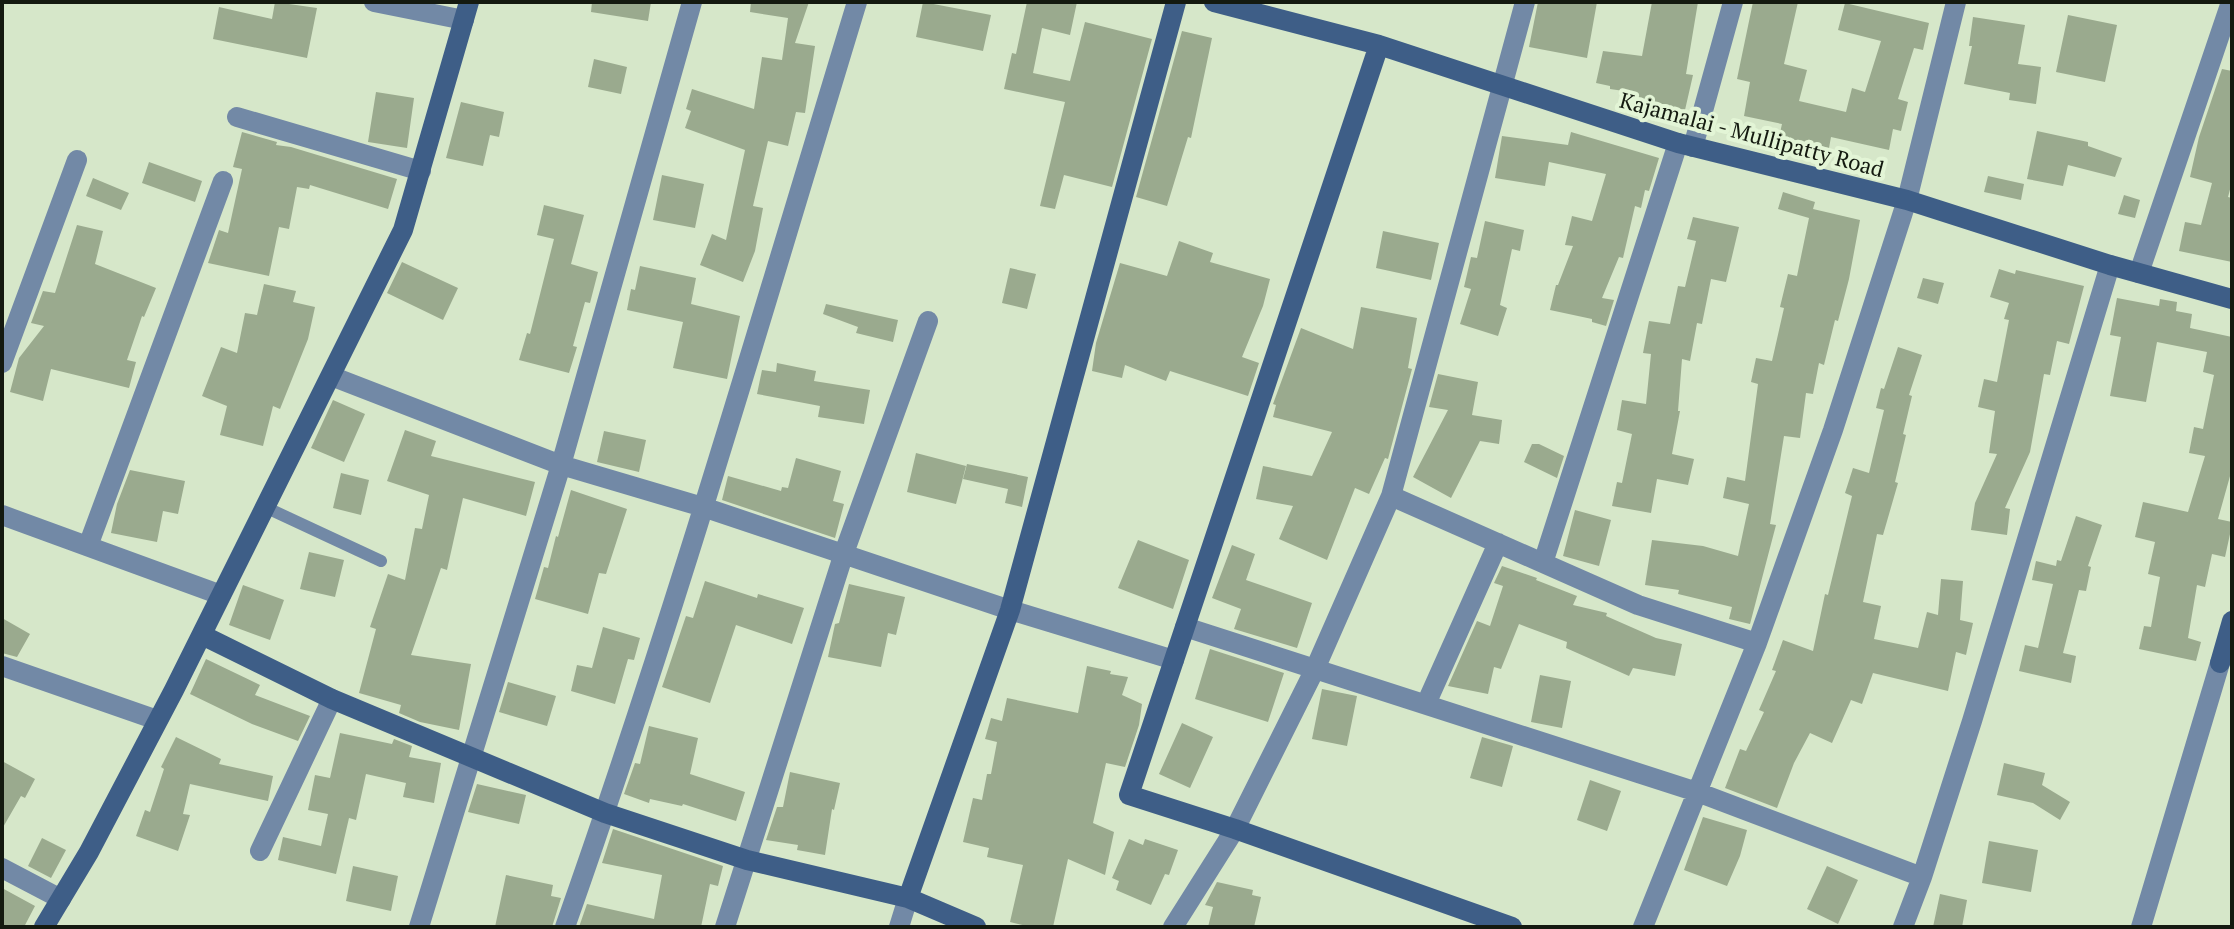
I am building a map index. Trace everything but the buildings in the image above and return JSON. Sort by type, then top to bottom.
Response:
[{"type":"street","points":[[44,927],[89,852],[202,635],[403,230],[466,11],[374,2]]},
{"type":"street","points":[[419,927],[561,465],[692,2]]},
{"type":"street","points":[[565,927],[605,813],[703,507],[857,2]]},
{"type":"street","points":[[899,927],[1010,610],[1176,2]]},
{"type":"street","name":"Kajamalai - Mullipatty Road","points":[[1214,2],[1379,45],[1686,145],[1907,200],[2110,265],[2232,299]]},
{"type":"street","points":[[1173,927],[1235,829],[1315,669],[1391,496],[1525,2]]},
{"type":"street","points":[[1543,563],[1733,2]]},
{"type":"street","points":[[1643,927],[1757,643],[1833,430],[1907,200],[1956,2]]},
{"type":"street","points":[[2139,273],[2231,2]]},
{"type":"street","points":[[1379,45],[1129,795],[1512,927]]},
{"type":"street","points":[[237,117],[421,171]]},
{"type":"street","points":[[2,363],[77,160]]},
{"type":"street","points":[[88,546],[223,181]]},
{"type":"street","points":[[1903,927],[1922,877],[2110,265]]},
{"type":"street","points":[[725,927],[844,553],[928,321]]},
{"type":"street","points":[[331,376],[561,465],[703,507],[1010,610],[1174,660]]},
{"type":"street","points":[[1391,496],[1638,605],[1757,643]]},
{"type":"street","points":[[2,515],[221,595]]},
{"type":"street","points":[[1426,704],[1498,543]]},
{"type":"street","points":[[2141,927],[2232,621]]},
{"type":"street","points":[[1185,627],[1697,792],[1922,877]]},
{"type":"street","points":[[202,635],[332,699],[605,813],[747,860],[908,898],[976,927]]},
{"type":"street","points":[[2,666],[157,720]]},
{"type":"street","points":[[260,851],[332,699]]},
{"type":"street","points":[[2,868],[61,899]]},
{"type":"lane","points":[[265,507],[381,561]]}]
